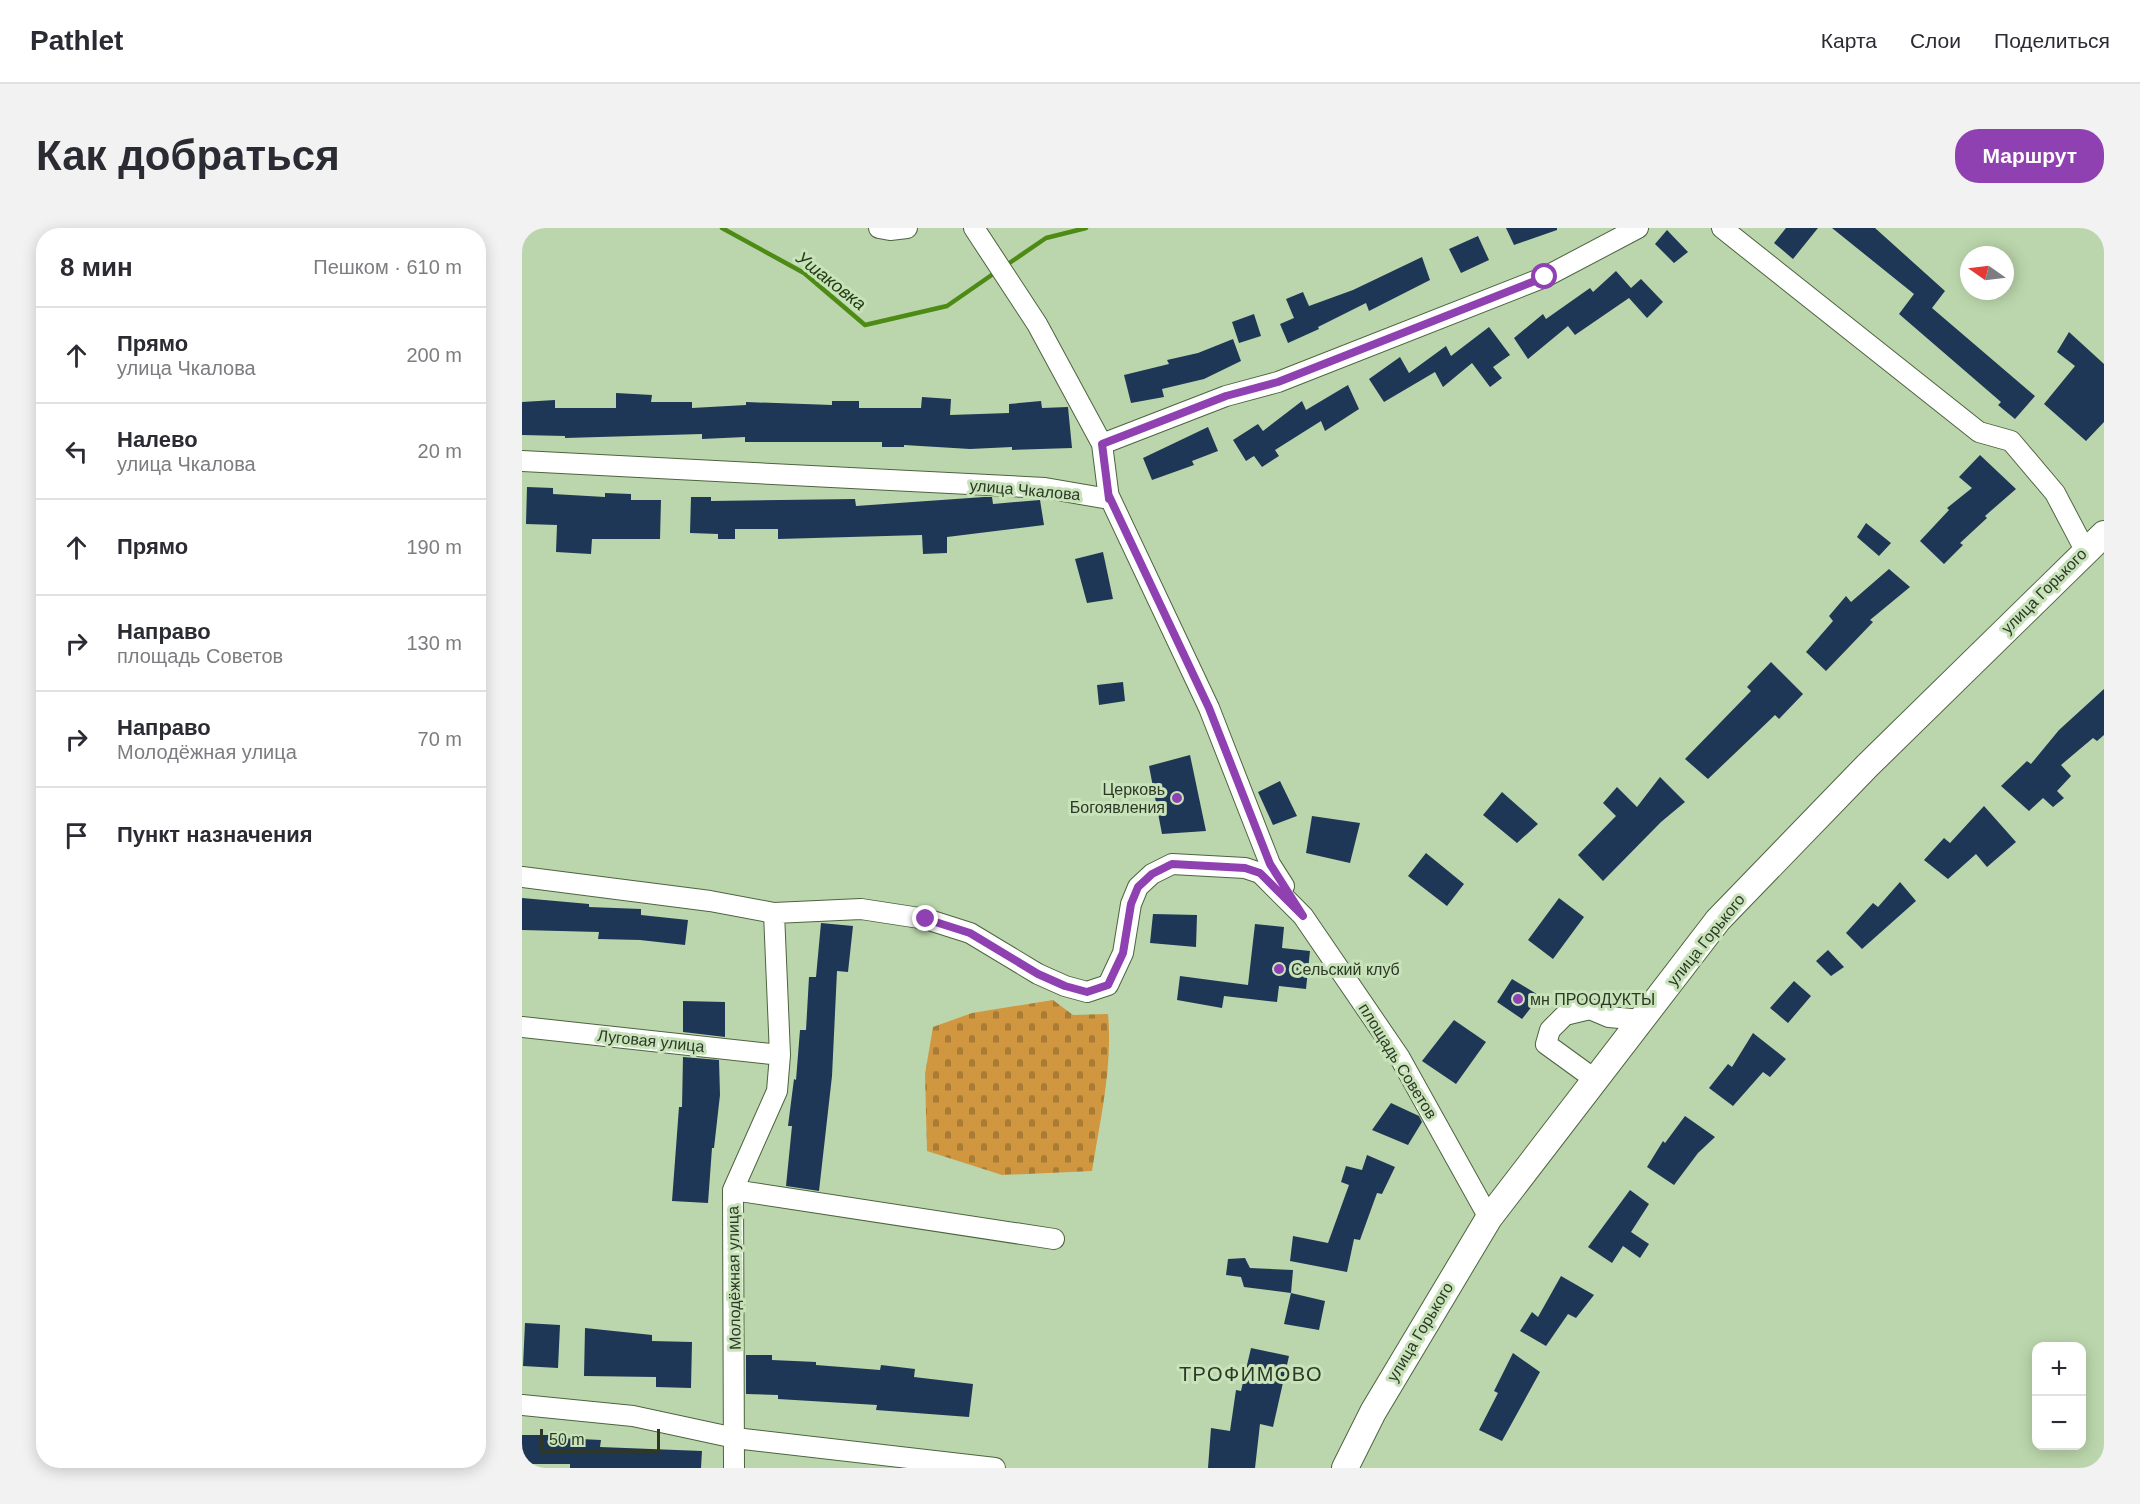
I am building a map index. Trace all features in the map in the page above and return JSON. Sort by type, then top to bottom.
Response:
[{"type":"main road","name":"улица Горького","points":[[1345,1468],[1373,1412],[1490,1218],[1718,920],[1867,766],[2085,550],[2104,534]]},
{"type":"street","points":[[974,228],[989,246],[1013,290],[1037,324],[1102,444],[1109,499],[1109,496],[1209,708],[1270,864],[1303,916]]},
{"type":"street","points":[[1102,444],[1226,396],[1278,382],[1533,281],[1638,228]]},
{"type":"street","points":[[1722,228],[1979,432],[2011,441],[2055,493],[2085,550]]},
{"type":"street","name":"улица Чкалова","points":[[522,461],[1045,488],[1109,499]]},
{"type":"street","name":"площадь Советов","points":[[774,913],[861,909],[926,919],[970,933],[1038,974],[1065,986],[1087,992],[1108,985],[1123,953],[1131,904],[1138,887],[1152,874],[1172,864],[1245,868],[1260,873],[1303,916],[1400,1058],[1490,1218]]},
{"type":"street","points":[[522,877],[710,901],[774,913]]},
{"type":"street","name":"Молодёжная улица","points":[[734,1468],[733,1190],[777,1091],[780,1055],[774,913]]},
{"type":"street","points":[[1593,1083],[1586,1073],[1546,1044],[1550,1030],[1565,1015],[1590,1009],[1609,1017],[1642,1020]]},
{"type":"street","name":"Луговая улица","points":[[522,1027],[780,1055]]},
{"type":"street","points":[[733,1190],[1054,1239]]},
{"type":"street","points":[[522,1405],[633,1416],[735,1438],[995,1468]]},
{"type":"green space","points":[[1053,1000],[1073,1015],[1108,1014],[1107,1073],[1092,1171],[1002,1175],[927,1151],[925,1074],[933,1027],[972,1013]]},
{"type":"building","points":[[1506,228],[1557,228],[1557,230],[1514,245]]},
{"type":"building","points":[[1786,228],[1818,228],[1793,259],[1774,243]]},
{"type":"building","points":[[1832,228],[1875,228],[1945,291],[1932,308],[2035,396],[2015,419],[1998,405],[2001,402],[1899,314],[1914,294]]},
{"type":"building","points":[[1667,230],[1688,252],[1674,263],[1655,244]]},
{"type":"building","points":[[1478,236],[1489,260],[1461,273],[1449,249]]},
{"type":"building","points":[[1422,257],[1430,280],[1369,311],[1366,303],[1288,343],[1280,324],[1294,318],[1286,299],[1303,292],[1309,306],[1353,290]]},
{"type":"building","points":[[1616,271],[1631,288],[1641,279],[1663,302],[1647,318],[1629,298],[1575,335],[1568,326],[1528,359],[1514,338],[1543,314],[1546,319],[1590,288],[1593,292]]},
{"type":"building","points":[[1254,314],[1261,336],[1239,343],[1232,322]]},
{"type":"building","points":[[1489,327],[1510,355],[1493,367],[1502,378],[1490,387],[1472,363],[1443,387],[1435,372],[1384,402],[1369,379],[1400,357],[1409,373],[1446,346],[1451,356]]},
{"type":"building","points":[[2069,332],[2104,364],[2104,422],[2086,441],[2044,404],[2075,366],[2057,352]]},
{"type":"building","points":[[1233,339],[1241,361],[1204,379],[1162,389],[1164,397],[1131,403],[1124,375],[1169,364],[1167,360],[1198,353]]},
{"type":"building","points":[[1348,385],[1359,409],[1325,431],[1321,421],[1275,450],[1279,456],[1262,467],[1254,456],[1246,461],[1233,440],[1258,424],[1263,431],[1302,401],[1306,410]]},
{"type":"building","points":[[616,393],[652,395],[651,402],[692,402],[692,408],[746,405],[746,402],[832,405],[832,401],[859,401],[859,408],[921,408],[922,397],[951,399],[950,415],[1009,413],[1009,404],[1041,401],[1042,408],[1068,407],[1072,448],[1012,450],[1012,447],[970,449],[904,445],[904,447],[882,447],[882,442],[745,442],[745,437],[702,439],[702,434],[565,438],[565,436],[522,435],[522,402],[555,400],[555,408],[616,408]]},
{"type":"building","points":[[1208,427],[1218,451],[1192,461],[1194,465],[1152,480],[1143,458]]},
{"type":"building","points":[[1980,455],[2016,489],[1985,516],[1987,518],[1960,543],[1963,545],[1944,564],[1920,541],[1949,510],[1947,508],[1972,488],[1959,477]]},
{"type":"building","points":[[527,487],[553,488],[553,494],[605,497],[605,493],[631,494],[631,500],[661,500],[660,539],[592,539],[591,554],[556,552],[557,525],[526,524]]},
{"type":"building","points":[[691,497],[711,497],[711,501],[855,499],[856,506],[984,497],[992,497],[993,504],[1040,500],[1044,525],[947,537],[947,553],[923,554],[922,535],[778,539],[778,529],[735,529],[735,539],[718,539],[718,534],[690,533]]},
{"type":"building","points":[[1866,523],[1891,543],[1879,556],[1857,537]]},
{"type":"building","points":[[1103,552],[1113,599],[1087,603],[1075,559]]},
{"type":"building","points":[[1889,569],[1910,587],[1870,620],[1873,622],[1826,671],[1806,652],[1833,621],[1829,616],[1846,596],[1851,602]]},
{"type":"building","points":[[1771,662],[1803,694],[1779,719],[1775,715],[1708,779],[1685,759],[1751,691],[1747,687]]},
{"type":"building","points":[[1123,682],[1125,701],[1099,705],[1097,685]]},
{"type":"building","points":[[2104,689],[2104,735],[2097,741],[2093,738],[2061,765],[2071,776],[2057,791],[2064,798],[2053,807],[2043,798],[2029,811],[2001,786],[2027,761],[2031,764],[2059,730]]},
{"type":"building","name":"Церковь Богоявления","points":[[1190,755],[1206,831],[1162,834],[1149,766]]},
{"type":"building","points":[[1660,777],[1685,802],[1661,822],[1603,881],[1578,855],[1616,816],[1603,803],[1617,787],[1637,807]]},
{"type":"building","points":[[1280,781],[1297,816],[1273,825],[1258,792]]},
{"type":"building","points":[[1502,792],[1538,824],[1517,843],[1483,815]]},
{"type":"building","points":[[1984,806],[2016,842],[1987,867],[1976,854],[1948,879],[1924,860],[1944,838],[1950,843]]},
{"type":"building","points":[[1312,816],[1360,823],[1350,863],[1306,853]]},
{"type":"building","points":[[1426,853],[1464,884],[1447,906],[1408,876]]},
{"type":"building","points":[[1900,882],[1916,901],[1862,949],[1846,933],[1873,903],[1878,907]]},
{"type":"building","points":[[522,898],[589,904],[589,907],[641,909],[641,915],[688,920],[685,945],[640,940],[598,939],[599,932],[522,930]]},
{"type":"building","points":[[1559,898],[1584,917],[1553,959],[1528,940]]},
{"type":"building","points":[[1153,914],[1197,915],[1196,947],[1150,943]]},
{"type":"building","points":[[821,923],[853,926],[848,972],[837,971],[832,1076],[819,1191],[786,1186],[792,1126],[788,1126],[794,1079],[796,1080],[800,1030],[806,1030],[809,977],[816,977]]},
{"type":"building","name":"Сельский клуб","points":[[1255,924],[1284,927],[1282,948],[1310,951],[1306,989],[1279,986],[1277,1002],[1224,996],[1222,1008],[1177,1000],[1180,976],[1248,985]]},
{"type":"building","points":[[1828,950],[1844,967],[1831,976],[1816,961]]},
{"type":"building","name":"мн ПРООДУКТЫ","points":[[1512,979],[1540,996],[1522,1019],[1497,1002]]},
{"type":"building","points":[[1794,981],[1811,996],[1788,1023],[1770,1008]]},
{"type":"building","points":[[683,1001],[725,1002],[725,1037],[683,1032]]},
{"type":"building","points":[[1454,1020],[1486,1042],[1456,1084],[1422,1061]]},
{"type":"building","points":[[1753,1033],[1786,1059],[1770,1077],[1763,1072],[1733,1106],[1709,1088],[1728,1064],[1732,1067]]},
{"type":"building","points":[[683,1057],[719,1060],[720,1095],[714,1148],[712,1148],[708,1203],[672,1201],[679,1107],[682,1107]]},
{"type":"building","points":[[1391,1103],[1419,1116],[1422,1122],[1408,1145],[1372,1130]]},
{"type":"building","points":[[1685,1116],[1715,1137],[1698,1153],[1674,1185],[1647,1167],[1663,1141],[1665,1143]]},
{"type":"building","points":[[1367,1155],[1395,1167],[1382,1194],[1377,1193],[1360,1240],[1354,1239],[1347,1272],[1290,1261],[1293,1236],[1328,1243],[1349,1185],[1341,1182],[1346,1166],[1362,1170]]},
{"type":"building","points":[[1630,1190],[1649,1204],[1631,1232],[1649,1244],[1640,1258],[1623,1246],[1612,1263],[1588,1247]]},
{"type":"building","points":[[1245,1258],[1250,1268],[1293,1270],[1291,1293],[1244,1287],[1241,1277],[1226,1275],[1228,1259]]},
{"type":"building","points":[[1561,1276],[1594,1295],[1576,1318],[1568,1314],[1546,1346],[1520,1331],[1532,1312],[1538,1317]]},
{"type":"building","points":[[1291,1293],[1325,1301],[1319,1330],[1284,1324]]},
{"type":"building","points":[[525,1323],[560,1325],[558,1368],[523,1366]]},
{"type":"building","points":[[585,1328],[652,1335],[652,1341],[692,1342],[691,1388],[656,1387],[656,1377],[584,1376]]},
{"type":"building","points":[[1251,1348],[1289,1356],[1273,1427],[1260,1424],[1255,1468],[1208,1468],[1211,1428],[1230,1431],[1236,1390],[1241,1391]]},
{"type":"building","points":[[1513,1353],[1540,1372],[1502,1441],[1479,1430],[1498,1393],[1494,1391]]},
{"type":"building","points":[[746,1355],[772,1355],[772,1360],[816,1362],[816,1365],[880,1370],[881,1365],[915,1369],[914,1377],[973,1384],[969,1417],[876,1410],[877,1405],[778,1399],[778,1395],[746,1394]]},
{"type":"building","points":[[522,1435],[560,1435],[560,1438],[601,1440],[600,1447],[702,1451],[701,1468],[570,1468],[570,1464],[522,1464]]},
{"type":"waterway","name":"Ушаковка","points":[[722,228],[804,273],[865,325],[947,306],[996,272]]},
{"type":"waterway","name":"Ушаковка","points":[[1005,266],[1046,238],[1086,228]]},
{"type":"place","name":"Церковь Богоявления","points":[[1177,798]]},
{"type":"place","name":"Сельский клуб","points":[[1279,969]]},
{"type":"place","name":"мн ПРООДУКТЫ","points":[[1518,999]]},
{"type":"district","name":"ТРОФИМОВО","points":[[1251,1374]]},
{"type":"route","points":[[926,919],[970,933],[1038,974],[1065,986],[1087,992],[1108,985],[1119,964],[1131,904],[1138,887],[1152,874],[1172,864],[1245,868],[1260,873],[1303,916],[1270,864],[1209,708],[1109,496],[1109,499],[1102,444],[1226,396],[1278,382],[1545,277]]}]
